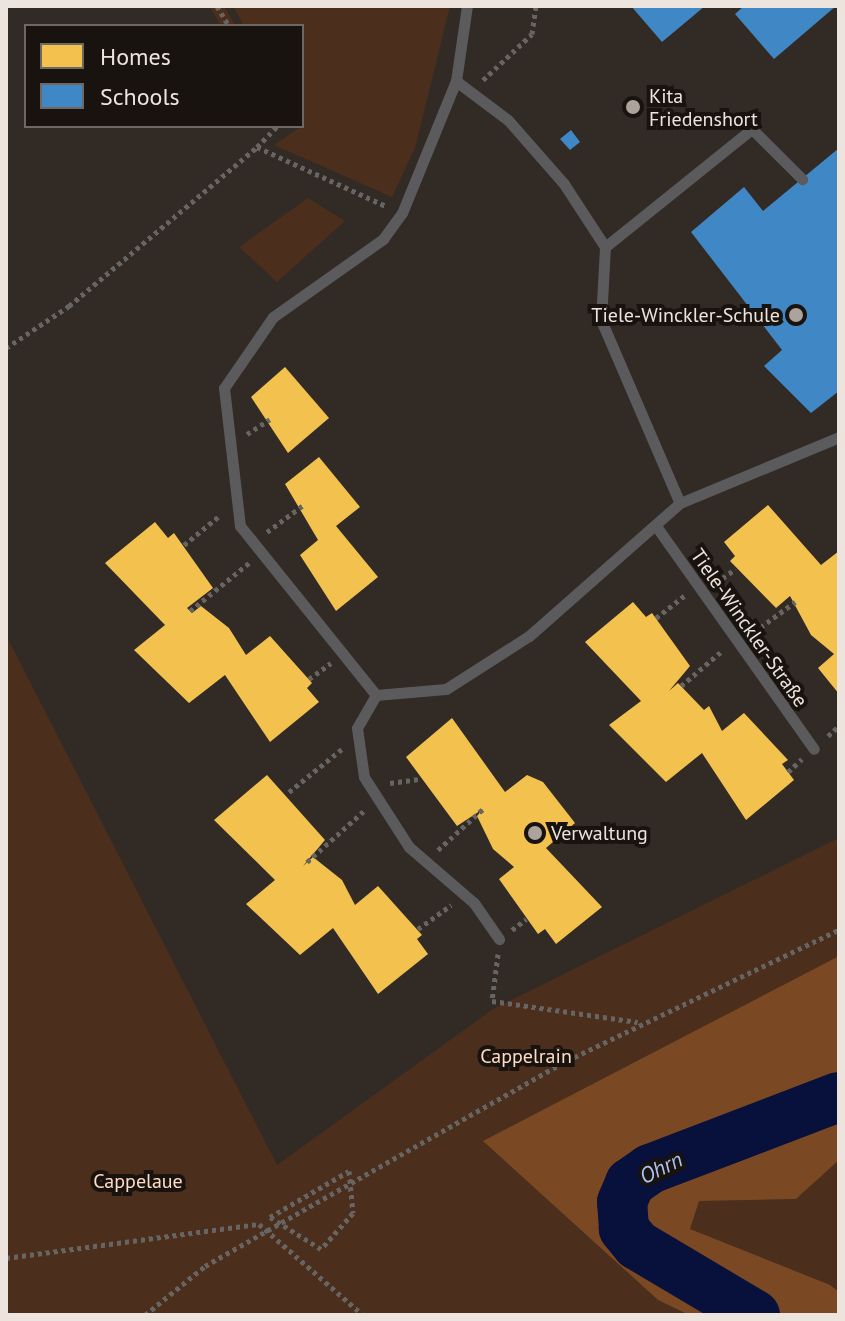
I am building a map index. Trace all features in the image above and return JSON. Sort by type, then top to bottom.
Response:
[{"type":"lane","points":[[376,695],[252,543],[236,503],[224,388],[273,317],[383,239],[402,213],[456,81],[467,6]]},
{"type":"lane","points":[[456,81],[508,120],[564,184],[605,247],[601,320],[680,503]]},
{"type":"lane","points":[[605,247],[752,129],[802,179]]},
{"type":"lane","points":[[376,695],[446,689],[529,636],[680,503],[839,437]]},
{"type":"lane","name":"Tiele-Winckler-Straße","points":[[656,526],[814,749]]},
{"type":"lane","points":[[376,695],[358,736],[370,786],[426,861],[465,895],[499,939]]},
{"type":"path","points":[[217,6],[228,24]]},
{"type":"path","points":[[470,92],[532,34],[536,6]]},
{"type":"path","points":[[6,348],[69,306],[257,147],[275,128]]},
{"type":"path","points":[[257,147],[402,213]]},
{"type":"path","points":[[184,545],[236,503]]},
{"type":"path","points":[[252,543],[302,506]]},
{"type":"path","points":[[190,611],[260,554]]},
{"type":"path","points":[[656,618],[697,586]]},
{"type":"path","points":[[681,686],[795,602]]},
{"type":"path","points":[[309,679],[342,656]]},
{"type":"path","points":[[289,792],[358,736]]},
{"type":"path","points":[[370,786],[419,779]]},
{"type":"path","points":[[307,862],[378,799]]},
{"type":"path","points":[[426,861],[483,809]]},
{"type":"path","points":[[418,929],[465,895]]},
{"type":"path","points":[[145,1315],[278,1222],[638,1022],[839,930]]},
{"type":"path","points":[[499,939],[492,1001],[638,1022]]},
{"type":"path","points":[[349,1171],[354,1180],[353,1213],[321,1249],[278,1222],[270,1217],[349,1171]]},
{"type":"path","points":[[6,1258],[268,1228],[363,1315]]},
{"type":"green space","points":[[209,6],[224,6],[235,24],[220,24]]},
{"type":"green space","points":[[233,6],[450,6],[415,148],[392,197],[274,145],[299,128],[304,128],[304,24],[243,24]]},
{"type":"green space","points":[[308,198],[345,221],[277,282],[239,247]]},
{"type":"green space","name":"Cappelaue","points":[[6,635],[277,1165],[493,1009],[839,838],[839,956],[484,1141],[658,1300],[689,1315],[6,1315]]},
{"type":"green space","points":[[839,1160],[839,1292],[690,1229],[698,1201],[796,1199]]},
{"type":"shaded area","points":[[839,956],[839,1160],[796,1199],[699,1201],[690,1229],[830,1285],[839,1292],[839,1315],[689,1315],[658,1300],[483,1141]]},
{"type":"building: Homes","points":[[285,367],[329,418],[288,453],[251,397]]},
{"type":"building: Homes","points":[[319,457],[360,507],[336,526],[378,577],[336,611],[300,555],[318,540],[285,484]]},
{"type":"building: Homes","points":[[768,505],[821,565],[839,551],[839,694],[818,668],[834,654],[811,635],[790,596],[776,608],[730,561],[735,556],[724,542]]},
{"type":"building: Homes","points":[[155,522],[168,538],[174,533],[213,588],[187,608],[192,613],[201,606],[229,628],[246,655],[270,636],[312,683],[307,688],[319,702],[270,742],[225,675],[189,703],[134,650],[165,625],[105,563]]},
{"type":"building: Homes","points":[[633,602],[646,617],[652,613],[690,666],[669,691],[678,683],[704,710],[709,706],[722,731],[744,713],[788,760],[782,764],[794,780],[746,820],[702,753],[666,782],[609,725],[641,701],[585,642]]},
{"type":"building: Homes","points":[[452,718],[505,792],[527,775],[543,782],[575,823],[546,848],[602,907],[556,944],[545,929],[538,934],[499,879],[514,867],[493,849],[477,816],[483,809],[457,826],[406,757]]},
{"type":"building: Homes","points":[[267,775],[325,840],[303,866],[313,857],[342,880],[355,905],[378,886],[422,935],[417,939],[428,954],[378,994],[333,928],[300,955],[246,904],[275,880],[214,820]]},
{"type":"building: Schools","points":[[631,6],[705,6],[662,42]]},
{"type":"building: Schools","points":[[744,6],[836,6],[774,59],[735,14]]},
{"type":"building: Schools","points":[[571,130],[580,142],[570,150],[560,139]]},
{"type":"building: Schools","name":"Tiele-Winckler-Schule","points":[[839,148],[839,391],[811,413],[764,366],[782,350],[691,232],[744,187],[763,211]]},
{"type":"waterway","name":"Ohrn","points":[[755,1315],[637,1245],[624,1229],[622,1202],[630,1183],[650,1169],[839,1097]]},
{"type":"place","name":"Kita Friedenshort","points":[[633,107]]},
{"type":"place","name":"Tiele-Winckler-Schule","points":[[796,315]]},
{"type":"place","name":"Verwaltung","points":[[535,833]]},
{"type":"park label","name":"Cappelrain","points":[[526,1056]]}]
